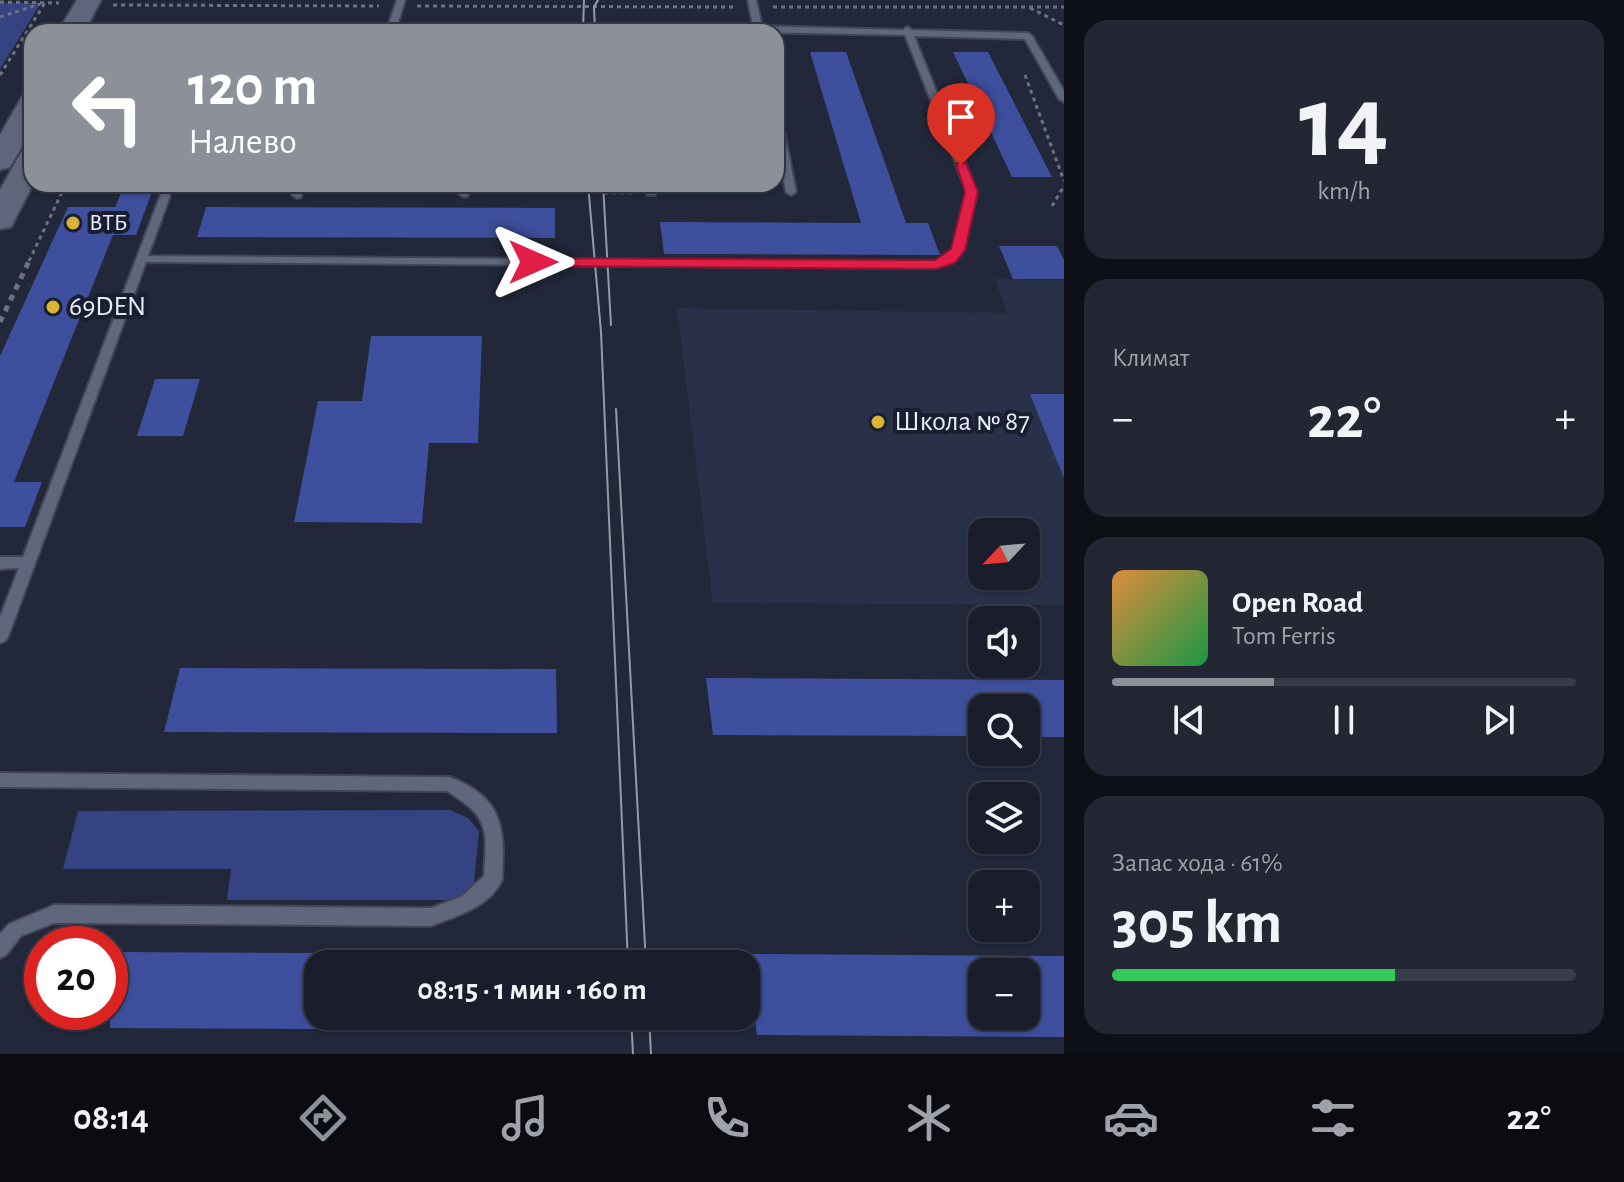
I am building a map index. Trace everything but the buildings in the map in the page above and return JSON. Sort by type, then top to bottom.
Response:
[{"type":"main road","points":[[76,24],[89,0]]},
{"type":"main road","points":[[104,24],[115,5]]},
{"type":"main road","points":[[0,161],[24,118]]},
{"type":"main road","points":[[0,220],[24,173]]},
{"type":"lane","points":[[393,24],[400,3]]},
{"type":"lane","points":[[752,4],[757,24]]},
{"type":"lane","points":[[784,30],[907,30],[1028,36],[1064,99]]},
{"type":"lane","points":[[141,259],[936,265],[950,260],[958,250],[972,192],[907,30]]},
{"type":"lane","points":[[784,157],[791,192]]},
{"type":"lane","points":[[0,637],[165,196]]},
{"type":"lane","points":[[0,563],[28,562]]},
{"type":"lane","points":[[0,780],[449,784],[478,800],[495,827],[493,880],[467,903],[431,917],[54,914],[15,930],[0,949]]},
{"type":"path","points":[[1001,0],[1007,7]]},
{"type":"path","points":[[0,2],[46,1]]},
{"type":"path","points":[[0,17],[46,1]]},
{"type":"path","points":[[31,24],[46,1]]},
{"type":"path","points":[[151,5],[400,3],[1064,7]]},
{"type":"path","points":[[1029,7],[1064,25]]},
{"type":"path","points":[[0,75],[24,34]]},
{"type":"path","points":[[1052,206],[1064,186]]},
{"type":"path","points":[[0,322],[62,192]]},
{"type":"path","points":[[604,193],[613,192]]},
{"type":"shaded area","points":[[0,3],[41,3],[28,24],[24,24],[24,30],[0,69]]},
{"type":"shaded area","name":"Школа № 87","points":[[995,279],[1064,280],[1064,605],[713,603],[677,308],[1007,313]]},
{"type":"shaded area","points":[[450,810],[468,818],[479,831],[474,883],[456,900],[227,900],[231,869],[63,869],[78,811]]},
{"type":"tram line","points":[[583,24],[584,0]]},
{"type":"tram line","points":[[595,24],[594,7],[598,0]]},
{"type":"tram line","points":[[589,192],[601,332],[627,950]]},
{"type":"tram line","points":[[603,192],[611,325]]},
{"type":"tram line","points":[[616,409],[645,950]]},
{"type":"tram line","points":[[632,1030],[633,1054]]},
{"type":"tram line","points":[[650,1030],[651,1054]]},
{"type":"place","name":"ВТБ","points":[[73,223]]},
{"type":"place","name":"69DEN","points":[[53,307]]},
{"type":"place","name":"Школа № 87","points":[[878,422]]},
{"type":"route","points":[[533,262],[936,265],[950,260],[958,250],[972,192],[961,165]]}]
